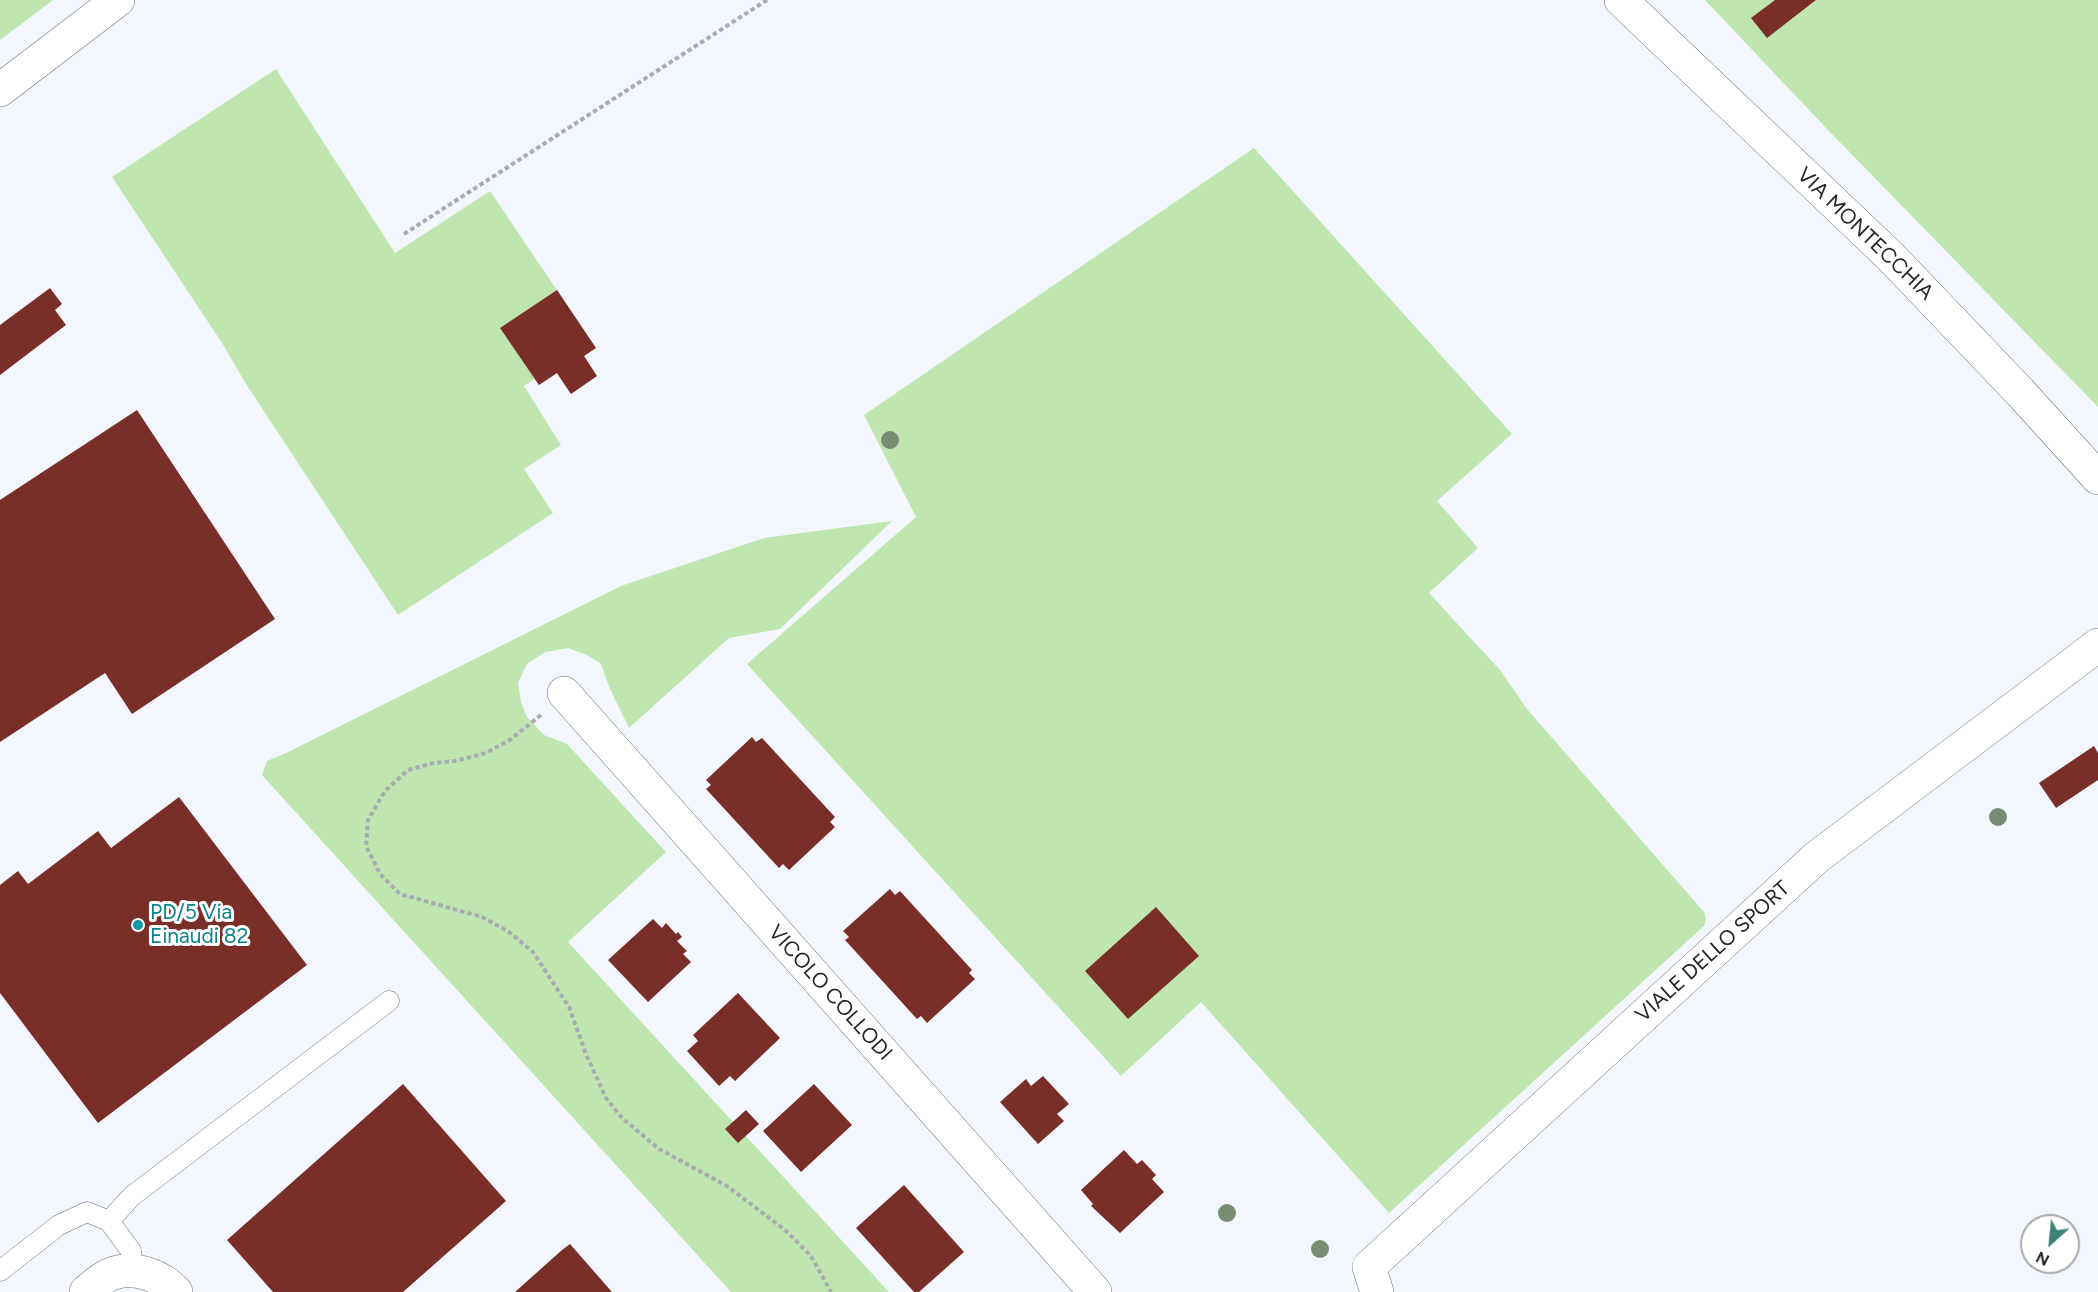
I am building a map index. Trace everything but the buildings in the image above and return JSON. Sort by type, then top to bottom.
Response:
[{"type":"street","points":[[0,90],[118,0]]},
{"type":"street","name":"VIA MONTECCHIA","points":[[1621,0],[1891,257],[2020,392],[2098,478]]},
{"type":"street","name":"VIALE DELLO SPORT","points":[[1377,1292],[1369,1266],[1817,857],[2098,645]]},
{"type":"street","name":"VICOLO COLLODI","points":[[564,693],[1095,1292]]},
{"type":"street","points":[[86,1292],[114,1273],[132,1271],[151,1274],[176,1292]]},
{"type":"lane","points":[[109,1221],[132,1196],[389,1001]]},
{"type":"lane","points":[[0,1271],[59,1226],[87,1212],[109,1221],[131,1251],[132,1271]]},
{"type":"path","points":[[404,234],[767,0]]},
{"type":"path","points":[[564,693],[530,726],[486,753],[408,770],[385,791],[368,820],[366,846],[380,874],[400,894],[482,917],[509,932],[533,952],[569,1007],[602,1089],[622,1118],[659,1149],[727,1186],[785,1230],[812,1256],[831,1292]]},
{"type":"green space","points":[[0,0],[53,0],[0,40]]},
{"type":"green space","points":[[1705,0],[2098,0],[2098,407],[1827,129]]},
{"type":"green space","points":[[276,69],[395,253],[490,191],[596,348],[584,356],[597,376],[571,394],[556,373],[539,385],[534,379],[524,386],[561,445],[524,469],[553,513],[398,615],[112,177]]},
{"type":"green space","points":[[1254,148],[1512,434],[1437,501],[1478,548],[1429,593],[1500,670],[1527,709],[1704,912],[1706,918],[1704,926],[1389,1213],[1201,1002],[1121,1076],[747,664],[916,517],[864,415]]},
{"type":"green space","points":[[892,521],[780,629],[729,638],[629,728],[601,664],[587,655],[568,648],[545,652],[527,664],[518,683],[521,702],[527,717],[544,735],[567,744],[666,852],[568,942],[889,1292],[731,1292],[262,775],[267,761],[621,586],[764,538]]},
{"type":"place","name":"PD/5 Via Einaudi 82","points":[[138,925]]}]
